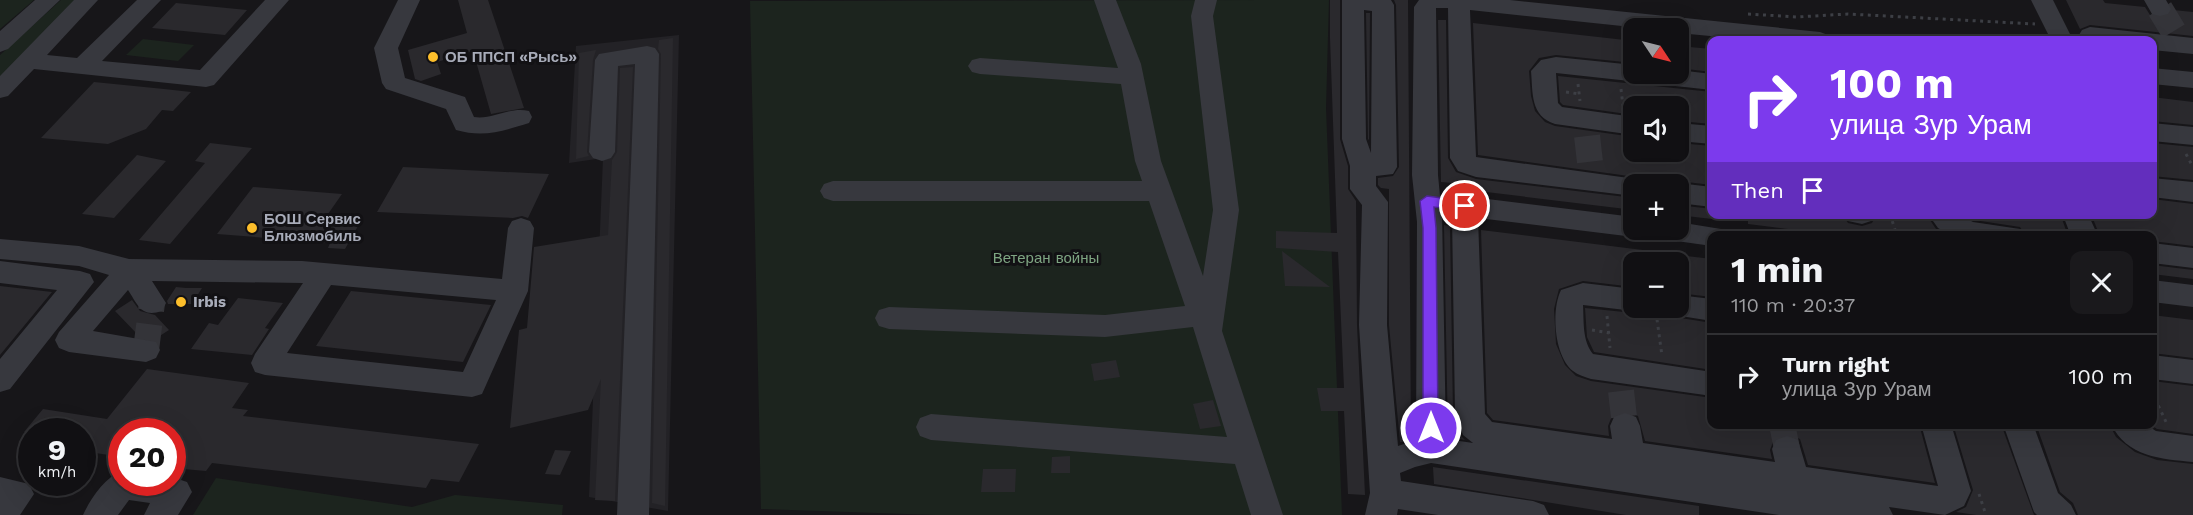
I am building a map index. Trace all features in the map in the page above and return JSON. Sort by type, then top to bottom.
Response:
[{"type":"street","points":[[0,44],[49,0]]},
{"type":"street","points":[[0,90],[87,0]]},
{"type":"street","points":[[84,65],[150,0]]},
{"type":"street","points":[[28,61],[84,65],[119,78],[206,79],[278,0]]},
{"type":"street","points":[[409,0],[386,48],[394,82],[456,103],[465,124],[483,127],[520,117]]},
{"type":"street","points":[[1105,0],[1132,77],[1148,161],[1205,323],[1267,515]]},
{"type":"street","points":[[1205,323],[1226,210],[1202,16],[1206,0]]},
{"type":"street","points":[[1353,1],[1354,139],[1373,167],[1363,189],[1375,202],[1373,325],[1384,491]]},
{"type":"street","points":[[1431,450],[1430,228],[1427,201],[1425,8],[1428,3],[1444,1],[1781,36]]},
{"type":"street","points":[[1444,1],[1464,161],[1476,168],[1591,172],[1623,184]]},
{"type":"street","points":[[2039,10],[2059,36]]},
{"type":"street","points":[[2090,35],[2101,36]]},
{"type":"street","points":[[2157,42],[2183,41]]},
{"type":"street","points":[[602,152],[607,60],[647,54],[633,515]]},
{"type":"street","points":[[1623,126],[1584,126],[1558,117],[1546,106],[1545,69],[1552,65],[1707,81]]},
{"type":"street","points":[[980,66],[1132,77]]},
{"type":"street","points":[[2157,77],[2193,81]]},
{"type":"street","points":[[2157,132],[2193,136]]},
{"type":"street","points":[[1689,133],[1707,135]]},
{"type":"street","points":[[2157,188],[2193,192]]},
{"type":"street","points":[[833,191],[1159,191]]},
{"type":"street","points":[[1689,194],[1707,196]]},
{"type":"street","points":[[1427,201],[1623,226]]},
{"type":"street","points":[[1465,206],[1470,414],[1474,426],[1485,434],[1936,501],[1950,499],[1955,490],[1938,429]]},
{"type":"street","points":[[1946,219],[1950,224],[1972,231]]},
{"type":"street","points":[[324,274],[265,363],[472,385],[514,291],[521,228]]},
{"type":"street","points":[[1689,233],[1707,235]]},
{"type":"street","points":[[6,248],[47,234]]},
{"type":"street","points":[[6,248],[79,256],[129,270],[302,272],[514,291]]},
{"type":"street","points":[[0,380],[80,282],[6,248]]},
{"type":"street","points":[[2157,254],[2193,258]]},
{"type":"street","points":[[129,270],[152,303]]},
{"type":"street","points":[[129,270],[69,340],[146,350]]},
{"type":"street","points":[[2157,292],[2193,296]]},
{"type":"street","points":[[1623,299],[1580,294],[1570,300],[1574,351],[1577,358],[1586,366],[1618,378],[1666,378],[1707,383]]},
{"type":"street","points":[[1689,307],[1707,309]]},
{"type":"street","points":[[889,318],[1106,326],[1205,323]]},
{"type":"street","points":[[2157,368],[2193,372]]},
{"type":"street","points":[[1625,426],[1629,456]]},
{"type":"street","points":[[930,427],[1248,452]]},
{"type":"street","points":[[2020,429],[2045,502],[2060,515]]},
{"type":"street","points":[[2129,429],[2145,441],[2190,456]]},
{"type":"street","points":[[1787,449],[1794,480]]},
{"type":"street","points":[[1384,491],[1411,454],[1431,450],[1877,515]]},
{"type":"street","points":[[99,515],[122,485],[176,492],[160,515]]},
{"type":"street","points":[[0,491],[18,494],[1,515]]},
{"type":"street","points":[[1384,491],[1533,515]]},
{"type":"path","points":[[1746,14],[1797,17],[1848,14],[2029,25],[2036,23],[2039,10]]},
{"type":"path","points":[[1576,67],[1584,126]]},
{"type":"path","points":[[1618,72],[1623,96]]},
{"type":"path","points":[[1604,296],[1618,378]]},
{"type":"path","points":[[1657,318],[1666,378]]},
{"type":"shaded area","points":[[679,35],[668,511],[589,497],[603,158],[569,163],[576,46]]},
{"type":"green space","points":[[0,0],[34,0],[0,29]]},
{"type":"green space","points":[[61,0],[79,0],[0,79],[0,55]]},
{"type":"green space","name":"Ветеран войны","points":[[1329,0],[1326,108],[1342,515],[935,515],[761,509],[750,1]]},
{"type":"green space","points":[[143,39],[194,45],[178,61],[126,55]]},
{"type":"green space","points":[[216,478],[412,507],[455,495],[563,505],[562,515],[193,515]]},
{"type":"building","name":"ОБ ППСП «Рысь»","points":[[458,0],[488,0],[524,108],[491,114],[473,51],[437,62],[441,74],[421,81],[415,79],[408,50],[467,33]]},
{"type":"building","points":[[1330,0],[1340,0],[1340,139],[1348,166],[1348,189],[1356,201],[1357,325],[1365,495],[1348,494],[1344,411],[1321,411],[1317,388],[1344,388],[1338,252],[1276,248],[1276,231],[1337,233]]},
{"type":"building","points":[[1394,0],[1408,0],[1411,439],[1402,442],[1400,442],[1389,325],[1389,189],[1378,185],[1378,178],[1393,176],[1399,167],[1396,5]]},
{"type":"building","points":[[2066,0],[2103,0],[2105,3],[2145,7],[2150,15],[2159,18],[2169,16],[2173,10],[2193,12],[2193,36],[2090,25],[2080,29]]},
{"type":"building","points":[[176,3],[247,10],[225,35],[152,28]]},
{"type":"building","points":[[1366,13],[1370,13],[1369,140],[1368,139]]},
{"type":"building","points":[[1438,20],[1446,20],[1448,158],[1456,172],[1476,179],[1623,197],[1623,209],[1453,188],[1453,183],[1441,182]]},
{"type":"building","points":[[1473,23],[1623,40],[1623,62],[1556,55],[1539,58],[1529,71],[1535,111],[1545,122],[1555,126],[1623,135],[1623,162],[1689,162],[1689,144],[1707,146],[1707,184],[1689,182],[1689,174],[1623,175],[1478,155]]},
{"type":"building","points":[[673,38],[665,506],[652,503],[661,54],[658,49],[659,40]]},
{"type":"building","points":[[1689,47],[1707,49],[1707,71],[1689,69]]},
{"type":"building","points":[[596,50],[593,60],[587,152],[589,156],[576,159],[579,53]]},
{"type":"building","points":[[633,67],[615,501],[595,500],[601,379],[588,410],[510,428],[519,330],[527,328],[534,247],[608,235],[612,160],[617,152],[620,68]]},
{"type":"building","points":[[1558,76],[1707,91],[1707,124],[1689,122],[1689,96],[1623,96],[1623,113],[1563,105],[1560,102]]},
{"type":"building","points":[[94,82],[191,92],[173,111],[162,110],[146,129],[108,144],[41,138]]},
{"type":"building","points":[[2157,98],[2193,102],[2193,125],[2157,121]]},
{"type":"building","points":[[210,143],[252,148],[170,244],[139,240],[205,163],[195,161]]},
{"type":"building","points":[[2157,143],[2193,147],[2193,180],[2157,176]]},
{"type":"building","points":[[137,155],[166,161],[114,218],[82,214]]},
{"type":"building","points":[[403,167],[549,174],[528,218],[377,212]]},
{"type":"building","points":[[253,187],[342,194],[321,224],[358,226],[345,249],[328,248],[330,243],[217,234]]},
{"type":"building","points":[[2157,200],[2193,204],[2193,246],[2157,242],[2157,231],[2098,231],[2093,219],[2157,219]]},
{"type":"building","points":[[1689,206],[1707,208],[1707,218],[1689,216]]},
{"type":"building","points":[[1748,219],[1845,219],[1848,223],[1862,226],[1872,223],[1874,219],[1929,219],[1939,231],[1803,231],[1748,224]]},
{"type":"building","points":[[1972,219],[2062,219],[2066,231],[2023,231],[2020,227]]},
{"type":"building","points":[[1444,225],[1450,226],[1453,414],[1461,436],[1465,440],[1448,437]]},
{"type":"building","points":[[1481,230],[1659,252],[1623,252],[1623,286],[1583,281],[1559,289],[1554,309],[1556,344],[1565,365],[1576,376],[1591,381],[1707,397],[1707,429],[1920,429],[1935,483],[1808,465],[1800,439],[1788,434],[1774,439],[1770,450],[1772,459],[1645,441],[1638,416],[1626,411],[1612,416],[1608,426],[1609,436],[1493,420],[1487,413]]},
{"type":"building","points":[[1282,251],[1330,287],[1285,286]]},
{"type":"building","points":[[1689,256],[1707,258],[1707,296],[1689,294]]},
{"type":"building","points":[[2157,266],[2193,270],[2193,279],[2157,275]]},
{"type":"building","points":[[0,286],[52,292],[0,355]]},
{"type":"building","points":[[176,287],[202,288],[192,304],[168,304],[167,301]]},
{"type":"building","points":[[351,291],[491,305],[463,362],[316,346]]},
{"type":"building","points":[[238,298],[283,303],[265,328],[269,329],[252,355],[191,349],[209,323],[218,325]]},
{"type":"building","points":[[132,300],[140,311],[155,315],[169,330],[155,339],[140,337],[115,311]]},
{"type":"building","points":[[1585,308],[1623,312],[1623,318],[1681,318],[1707,322],[1707,369],[1594,352],[1587,337]]},
{"type":"building","points":[[2157,316],[2193,320],[2193,358],[2157,354]]},
{"type":"building","points":[[1116,360],[1120,377],[1094,381],[1091,364]]},
{"type":"building","points":[[147,369],[249,383],[232,408],[248,410],[243,416],[479,444],[459,482],[431,479],[426,488],[212,463],[206,471],[186,469],[186,418],[108,418],[108,455],[96,453],[96,418],[36,418],[43,409],[107,419]]},
{"type":"building","points":[[2157,382],[2193,386],[2193,434],[2157,429]]},
{"type":"building","points":[[1213,400],[1221,426],[1200,429],[1193,404]]},
{"type":"building","points":[[1955,429],[2003,429],[2034,515],[1976,515],[1956,512],[1966,507],[1973,490]]},
{"type":"building","points":[[2038,429],[2112,429],[2116,437],[2135,452],[2157,460],[2193,464],[2193,515],[2078,515],[2073,503],[2060,492]]},
{"type":"building","points":[[555,450],[571,451],[560,475],[545,474]]},
{"type":"building","points":[[1070,456],[1070,473],[1051,473],[1052,457]]},
{"type":"building","points":[[1433,467],[1699,506],[1699,515],[1626,515],[1434,484]]},
{"type":"building","points":[[983,469],[1016,469],[1015,492],[981,492]]},
{"type":"tunnel","points":[[2160,9],[2174,32]]},
{"type":"tunnel","points":[[1587,136],[1590,162]]},
{"type":"tunnel","points":[[146,350],[152,303]]},
{"type":"tunnel","points":[[1621,391],[1625,426]]},
{"type":"tunnel","points":[[1783,429],[1787,449]]},
{"type":"place","name":"ОБ ППСП «Рысь»","points":[[433,57]]},
{"type":"place","name":"БОШ Сервис Блюзмобиль","points":[[252,228]]},
{"type":"place","name":"Irbis","points":[[181,302]]},
{"type":"route","points":[[1431,428],[1430,228],[1427,201],[1465,206]]}]
